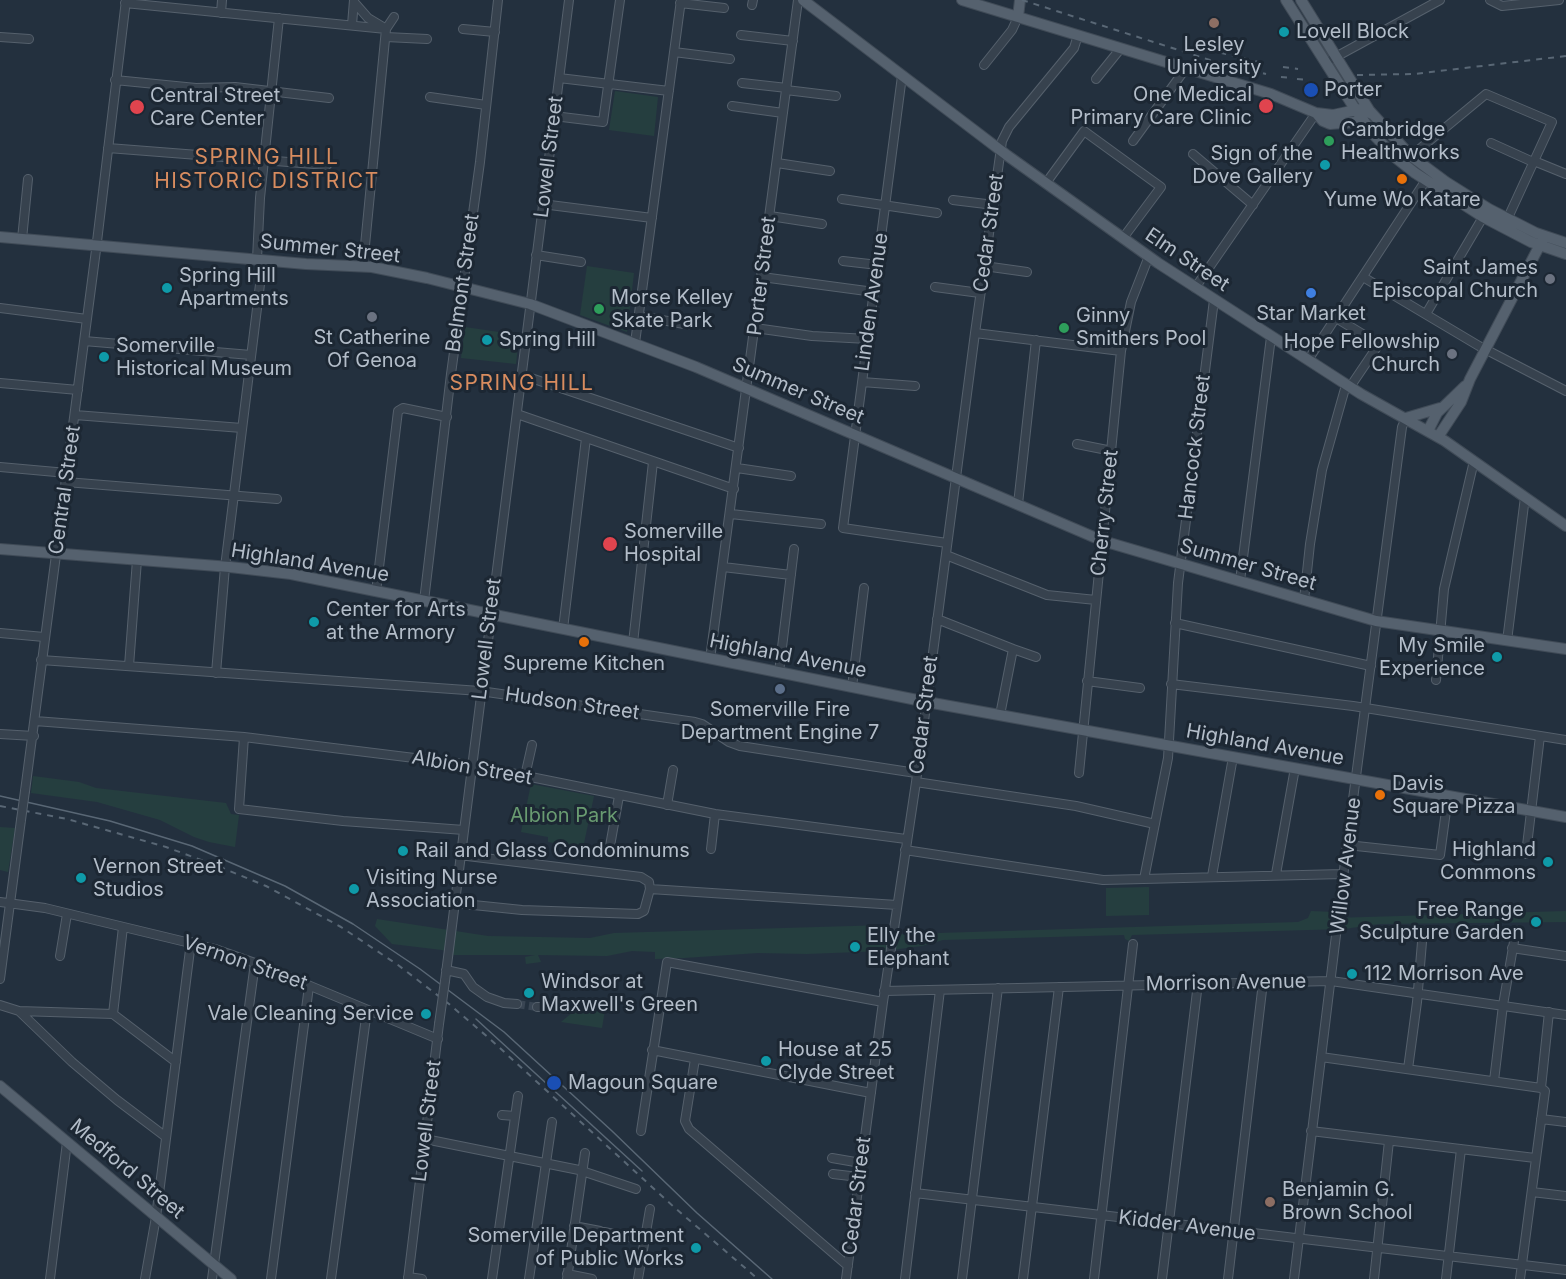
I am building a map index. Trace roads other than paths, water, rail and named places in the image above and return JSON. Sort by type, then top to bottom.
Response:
[{"type":"main road","name":"Elm Street","points":[[803,0],[1001,151],[1195,288],[1348,386],[1433,434],[1566,526]]},
{"type":"main road","points":[[962,0],[1020,8],[1078,35],[1271,94],[1316,113],[1333,115],[1355,109],[1365,109],[1372,114]]},
{"type":"main road","points":[[1286,0],[1355,109],[1396,158],[1483,217],[1506,224],[1566,254]]},
{"type":"main road","points":[[1301,0],[1372,114],[1411,156],[1506,224]]},
{"type":"main road","points":[[1316,113],[1323,121],[1330,124],[1355,122],[1366,124]]},
{"type":"main road","name":"Summer Street","points":[[0,237],[260,260],[363,266],[420,276],[530,304],[747,389],[1103,541],[1376,621],[1566,649]]},
{"type":"main road","points":[[1542,241],[1566,243]]},
{"type":"main road","points":[[1433,434],[1459,406],[1470,379],[1542,241]]},
{"type":"main road","points":[[1433,434],[1435,415],[1470,379]]},
{"type":"main road","points":[[1406,418],[1445,405]]},
{"type":"main road","name":"Highland Avenue","points":[[0,549],[285,574],[927,702],[1566,817]]},
{"type":"main road","name":"Medford Street","points":[[0,1086],[231,1279]]},
{"type":"street","points":[[221,13],[222,0]]},
{"type":"street","name":"Belmont Street","points":[[424,601],[498,0]]},
{"type":"street","name":"Lowell Street","points":[[408,1278],[459,855],[569,0]]},
{"type":"street","points":[[554,116],[603,122],[620,0]]},
{"type":"street","name":"Porter Street","points":[[710,658],[798,0]]},
{"type":"street","points":[[1326,62],[1440,0]]},
{"type":"street","points":[[1490,0],[1496,5],[1506,6],[1558,0]]},
{"type":"street","points":[[352,25],[354,1]]},
{"type":"street","points":[[354,1],[368,18],[386,33]]},
{"type":"street","points":[[126,2],[352,25],[427,39]]},
{"type":"street","name":"Central Street","points":[[0,979],[34,736],[41,660],[97,246],[126,2]]},
{"type":"street","points":[[635,344],[681,2],[724,8]]},
{"type":"street","points":[[984,65],[1012,30],[1020,8]]},
{"type":"street","points":[[363,266],[386,33],[394,17]]},
{"type":"street","points":[[216,673],[225,567],[251,355],[260,260],[264,159],[279,18]]},
{"type":"street","points":[[463,29],[495,32]]},
{"type":"street","points":[[741,35],[793,41]]},
{"type":"street","name":"Cedar Street","points":[[846,1279],[1003,138],[1009,127],[1073,49],[1078,35]]},
{"type":"street","points":[[0,37],[29,39]]},
{"type":"street","points":[[1096,79],[1121,48]]},
{"type":"street","points":[[674,52],[730,59]]},
{"type":"street","points":[[1133,141],[1186,68]]},
{"type":"street","name":"Linden Avenue","points":[[902,76],[843,528],[947,543]]},
{"type":"street","points":[[559,78],[669,91]]},
{"type":"street","points":[[115,81],[196,88],[221,86],[329,98]]},
{"type":"street","points":[[742,82],[836,96]]},
{"type":"street","points":[[1411,156],[1486,94],[1552,122],[1506,224]]},
{"type":"street","points":[[430,97],[486,105]]},
{"type":"street","points":[[732,106],[783,113]]},
{"type":"street","points":[[1195,288],[1316,113]]},
{"type":"street","points":[[1046,183],[1084,131],[1161,187],[1123,238]]},
{"type":"street","points":[[1491,142],[1533,162],[1566,174]]},
{"type":"street","points":[[108,148],[327,165]]},
{"type":"street","points":[[1193,154],[1252,204]]},
{"type":"street","points":[[777,164],[830,171]]},
{"type":"street","points":[[22,239],[28,179]]},
{"type":"street","points":[[1308,360],[1426,180]]},
{"type":"street","points":[[842,199],[937,213]]},
{"type":"street","points":[[953,200],[994,205]]},
{"type":"street","points":[[542,204],[652,218]]},
{"type":"street","points":[[770,216],[822,224]]},
{"type":"street","points":[[1426,314],[1483,217]]},
{"type":"street","points":[[536,255],[581,262]]},
{"type":"street","name":"Cherry Street","points":[[1080,773],[1082,730],[1121,351],[1131,302],[1149,256]]},
{"type":"street","points":[[843,261],[878,265]]},
{"type":"street","points":[[984,267],[1027,272]]},
{"type":"street","points":[[762,277],[874,292]]},
{"type":"street","points":[[1363,277],[1486,350],[1566,391]]},
{"type":"street","points":[[935,287],[980,292]]},
{"type":"street","name":"Hancock Street","points":[[1144,879],[1169,745],[1180,564],[1214,300]]},
{"type":"street","points":[[0,308],[87,319]]},
{"type":"street","points":[[639,316],[690,325]]},
{"type":"street","points":[[1304,600],[1322,470],[1348,386],[1379,344],[1336,318]]},
{"type":"street","points":[[755,328],[812,336],[868,339]]},
{"type":"street","points":[[975,333],[1121,351]]},
{"type":"street","points":[[1240,581],[1271,337]]},
{"type":"street","points":[[1018,504],[1036,340]]},
{"type":"street","points":[[84,341],[251,355]]},
{"type":"street","points":[[522,375],[739,448]]},
{"type":"street","points":[[862,382],[915,386]]},
{"type":"street","points":[[0,383],[78,390]]},
{"type":"street","points":[[376,592],[398,411],[403,408],[447,417]]},
{"type":"street","points":[[517,414],[734,489]]},
{"type":"street","points":[[75,415],[242,428]]},
{"type":"street","name":"Willow Avenue","points":[[1294,1279],[1343,874],[1402,427],[1406,418]]},
{"type":"street","points":[[563,629],[586,438]]},
{"type":"street","points":[[1077,444],[1112,451]]},
{"type":"street","points":[[1436,680],[1444,589],[1474,461]]},
{"type":"street","points":[[633,643],[653,462]]},
{"type":"street","points":[[0,467],[67,478],[277,499]]},
{"type":"street","points":[[737,468],[791,476]]},
{"type":"street","points":[[1507,641],[1525,497]]},
{"type":"street","points":[[731,514],[821,524]]},
{"type":"street","points":[[779,672],[794,549]]},
{"type":"street","points":[[946,555],[1047,595],[1096,600]]},
{"type":"street","points":[[129,666],[137,560]]},
{"type":"street","points":[[723,567],[790,575]]},
{"type":"street","points":[[852,687],[864,588]]},
{"type":"street","points":[[937,619],[1036,657]]},
{"type":"street","points":[[1175,623],[1371,666]]},
{"type":"street","points":[[0,633],[44,637]]},
{"type":"street","points":[[1000,715],[1013,649]]},
{"type":"street","name":"Hudson Street","points":[[41,660],[480,691],[695,722],[740,746],[1076,806],[1155,824]]},
{"type":"street","points":[[1087,681],[1140,688]]},
{"type":"street","points":[[1171,684],[1566,740]]},
{"type":"street","name":"Albion Street","points":[[35,721],[244,737],[471,765],[715,814],[906,839]]},
{"type":"street","points":[[0,734],[34,736]]},
{"type":"street","points":[[1526,854],[1540,736]]},
{"type":"street","points":[[244,737],[239,809],[343,821],[464,830]]},
{"type":"street","points":[[525,776],[532,745]]},
{"type":"street","points":[[1212,876],[1233,757]]},
{"type":"street","points":[[1276,874],[1295,768]]},
{"type":"street","points":[[667,805],[673,771]]},
{"type":"street","points":[[610,846],[619,796]]},
{"type":"street","points":[[1347,845],[1440,855],[1448,796]]},
{"type":"street","points":[[711,849],[715,814]]},
{"type":"street","points":[[904,850],[1103,879],[1343,874]]},
{"type":"street","points":[[454,903],[522,910],[638,914],[644,911],[650,889],[649,882],[641,877],[459,855]]},
{"type":"street","points":[[650,889],[897,905]]},
{"type":"street","name":"Vernon Street","points":[[0,902],[67,914],[191,942],[255,963],[438,1039]]},
{"type":"street","points":[[60,956],[67,914]]},
{"type":"street","points":[[113,1014],[123,927]]},
{"type":"street","points":[[1494,1081],[1503,1005],[1516,930]]},
{"type":"street","points":[[145,1279],[156,1217],[191,942]]},
{"type":"street","points":[[1408,1069],[1422,942]]},
{"type":"street","points":[[1094,1279],[1133,944]]},
{"type":"street","points":[[1512,948],[1566,956]]},
{"type":"street","points":[[641,1131],[667,962],[883,1002]]},
{"type":"street","points":[[212,1279],[255,963]]},
{"type":"street","points":[[446,970],[464,975],[473,987],[487,997],[517,1004]]},
{"type":"street","name":"Morrison Avenue","points":[[884,991],[1331,981],[1566,1015]]},
{"type":"street","points":[[1227,1279],[1263,982]]},
{"type":"street","points":[[1162,1279],[1198,983]]},
{"type":"street","points":[[271,1279],[309,986]]},
{"type":"street","points":[[1023,1279],[1059,987]]},
{"type":"street","points":[[962,1279],[998,988]]},
{"type":"street","points":[[905,1279],[940,990]]},
{"type":"street","points":[[0,1005],[19,1011],[113,1014],[176,1062]]},
{"type":"street","points":[[331,1279],[367,1010]]},
{"type":"street","points":[[19,1011],[81,1070],[166,1137]]},
{"type":"street","points":[[1520,1279],[1541,1119],[1549,1012]]},
{"type":"street","points":[[652,1050],[870,1093]]},
{"type":"street","points":[[1321,1057],[1543,1089]]},
{"type":"street","points":[[695,1059],[686,1121],[689,1129],[848,1266]]},
{"type":"street","points":[[492,1279],[500,1196],[510,1156],[518,1096]]},
{"type":"street","points":[[502,1115],[515,1116]]},
{"type":"street","points":[[1541,1119],[1566,1122]]},
{"type":"street","points":[[530,1279],[552,1122]]},
{"type":"street","points":[[1311,1131],[1535,1158]]},
{"type":"street","points":[[425,1139],[546,1163],[636,1190]]},
{"type":"street","points":[[1374,1279],[1389,1140]]},
{"type":"street","points":[[50,1279],[67,1142]]},
{"type":"street","points":[[1446,1279],[1461,1149]]},
{"type":"street","points":[[585,1153],[567,1277],[592,1279]]},
{"type":"street","points":[[832,1158],[861,1163]]},
{"type":"street","points":[[833,1174],[859,1176]]},
{"type":"street","points":[[1532,1192],[1566,1196]]},
{"type":"street","name":"Kidder Avenue","points":[[915,1193],[1566,1270]]},
{"type":"street","points":[[638,1279],[650,1209]]},
{"type":"street","points":[[574,1226],[644,1240]]},
{"type":"street","points":[[408,1278],[422,1279]]},
{"type":"tunnel","points":[[517,1004],[537,1007]]},
{"type":"tram line","points":[[0,796],[110,821],[192,846],[285,886],[353,924],[420,969],[504,1032],[697,1213],[772,1279]]},
{"type":"tram line","points":[[476,1019],[642,1171]]},
{"type":"railway","points":[[1022,0],[1213,61],[1266,74]]},
{"type":"railway","points":[[1197,47],[1267,64]]},
{"type":"railway","points":[[1357,75],[1414,74],[1566,56]]},
{"type":"railway","points":[[1283,67],[1298,69]]},
{"type":"railway","points":[[1281,77],[1293,78]]},
{"type":"railway","points":[[1297,79],[1309,80]]},
{"type":"railway","points":[[0,806],[67,819],[166,847],[266,886],[341,927],[398,965],[449,1004],[675,1208],[758,1279]]},
{"type":"place","name":"Lesley University","points":[[1214,23]]},
{"type":"place","name":"Lovell Block","points":[[1284,32]]},
{"type":"place","name":"Porter","points":[[1311,90]]},
{"type":"place","name":"One Medical Primary Care Clinic","points":[[1266,106]]},
{"type":"place","name":"Central Street Care Center","points":[[137,107]]},
{"type":"place","name":"Cambridge Healthworks","points":[[1329,141]]},
{"type":"place","name":"Sign of the Dove Gallery","points":[[1325,165]]},
{"type":"place","name":"Yume Wo Katare","points":[[1402,179]]},
{"type":"place","name":"Saint James Episcopal Church","points":[[1550,279]]},
{"type":"place","name":"Spring Hill Apartments","points":[[167,288]]},
{"type":"place","name":"Star Market","points":[[1311,293]]},
{"type":"place","name":"Morse Kelley Skate Park","points":[[599,309]]},
{"type":"place","name":"St Catherine Of Genoa","points":[[372,317]]},
{"type":"place","name":"Ginny Smithers Pool","points":[[1064,328]]},
{"type":"place","name":"Spring Hill","points":[[487,340]]},
{"type":"place","name":"Hope Fellowship Church","points":[[1452,354]]},
{"type":"place","name":"Somerville Historical Museum","points":[[104,357]]},
{"type":"place","name":"Somerville Hospital","points":[[610,544]]},
{"type":"place","name":"Center for Arts at the Armory","points":[[314,622]]},
{"type":"place","name":"Supreme Kitchen","points":[[584,642]]},
{"type":"place","name":"My Smile Experience","points":[[1497,657]]},
{"type":"place","name":"Somerville Fire Department Engine 7","points":[[780,689]]},
{"type":"place","name":"Davis Square Pizza","points":[[1380,795]]},
{"type":"place","name":"Rail and Glass Condominums","points":[[403,851]]},
{"type":"place","name":"Highland Commons","points":[[1548,862]]},
{"type":"place","name":"Vernon Street Studios","points":[[81,878]]},
{"type":"place","name":"Visiting Nurse Association","points":[[354,889]]},
{"type":"place","name":"Free Range Sculpture Garden","points":[[1536,922]]},
{"type":"place","name":"Elly the Elephant","points":[[855,947]]},
{"type":"place","name":"112 Morrison Ave","points":[[1352,974]]},
{"type":"place","name":"Windsor at Maxwell's Green","points":[[529,993]]},
{"type":"place","name":"Vale Cleaning Service","points":[[426,1014]]},
{"type":"place","name":"House at 25 Clyde Street","points":[[766,1061]]},
{"type":"place","name":"Magoun Square","points":[[554,1083]]},
{"type":"place","name":"Benjamin G. Brown School","points":[[1270,1202]]},
{"type":"place","name":"Somerville Department of Public Works","points":[[696,1248]]},
{"type":"district","name":"SPRING HILL HISTORIC DISTRICT","points":[[267,170]]},
{"type":"district","name":"SPRING HILL","points":[[522,384]]},
{"type":"park label","name":"Albion Park","points":[[564,816]]}]
